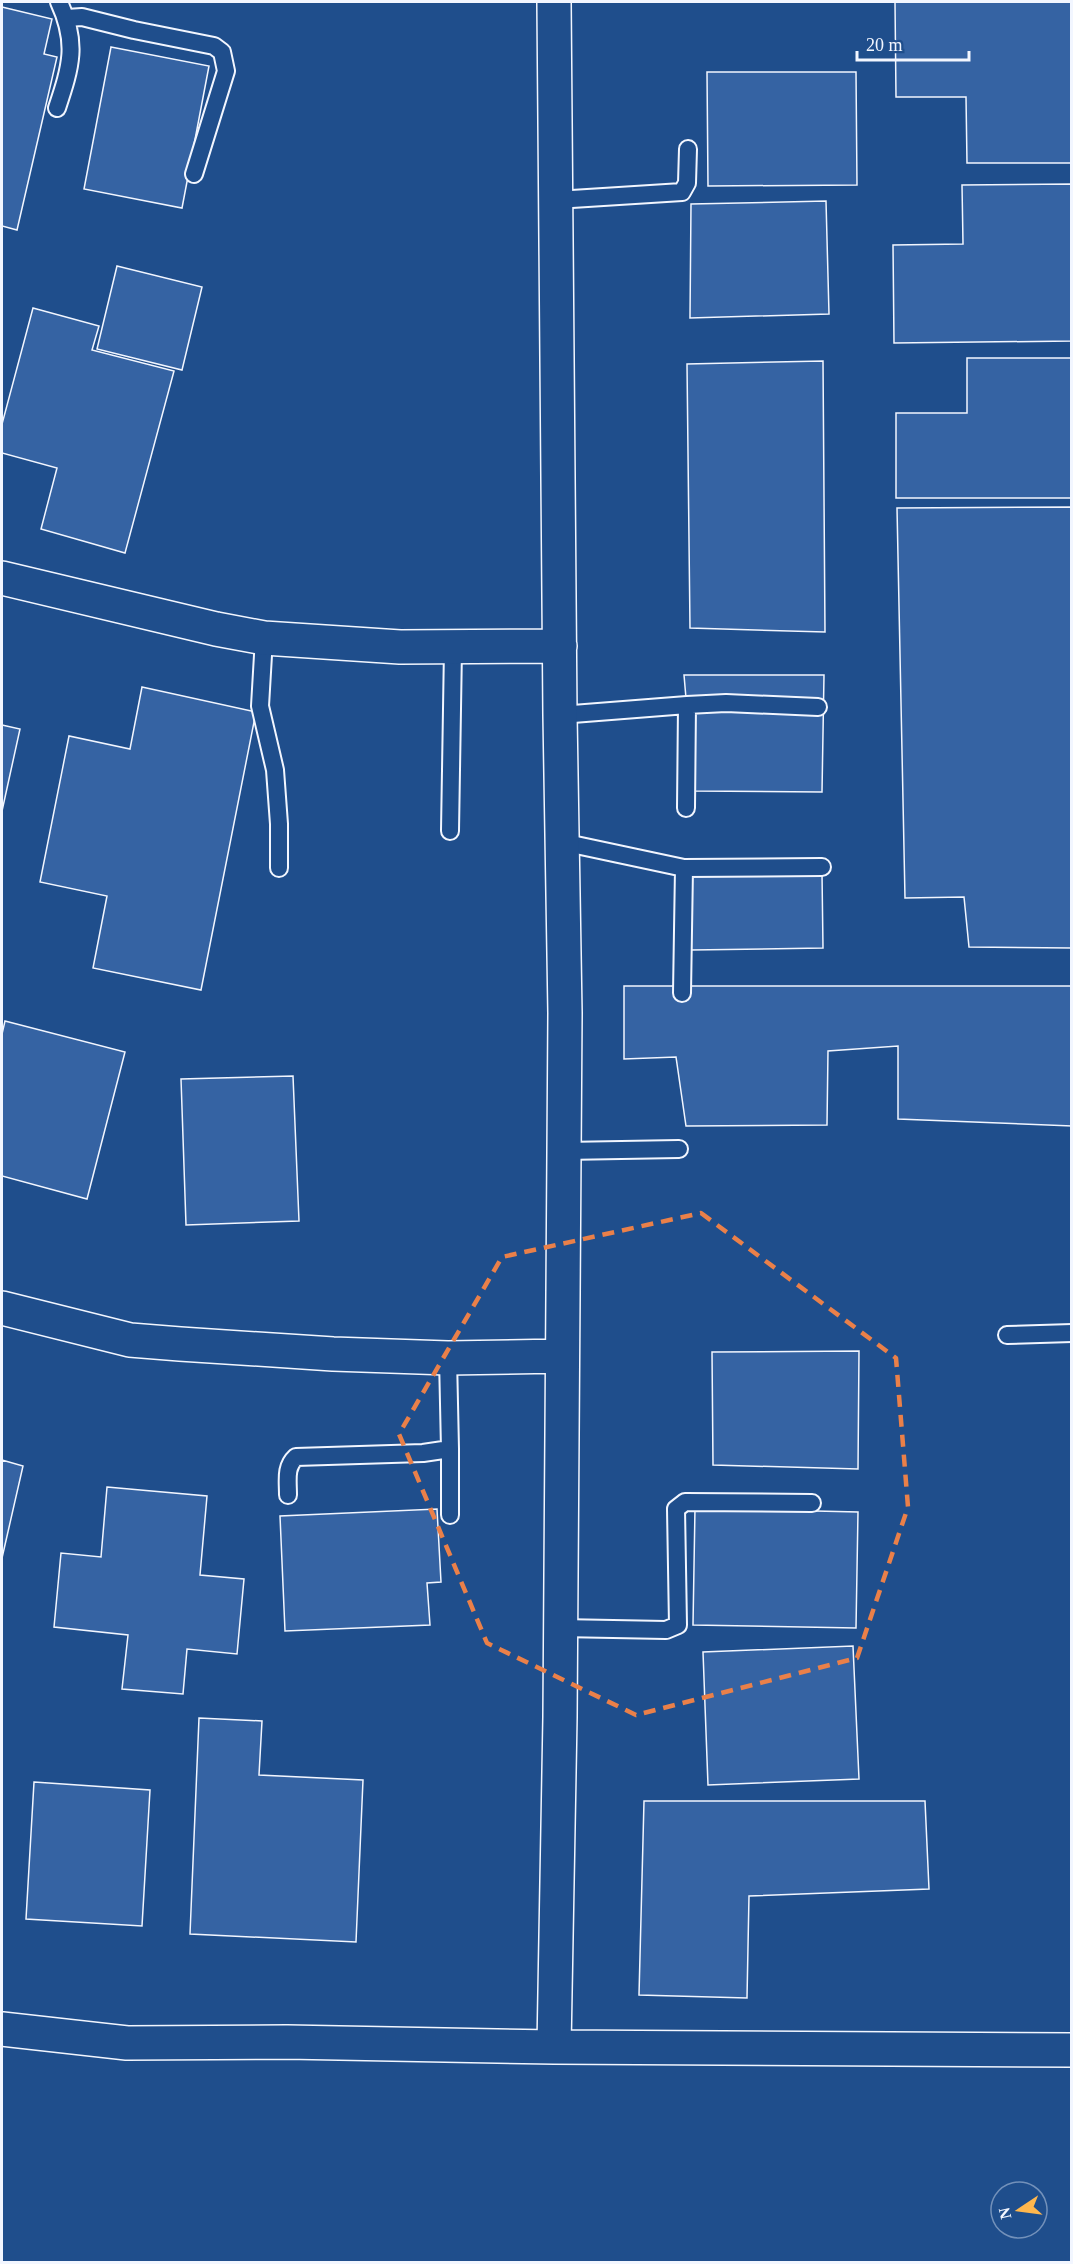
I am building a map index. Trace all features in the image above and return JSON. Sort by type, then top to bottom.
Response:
[{"type":"street","points":[[554,2047],[565,1013],[560,715],[555,2]]},
{"type":"street","points":[[2,578],[216,629],[264,638],[400,647],[560,646]]},
{"type":"street","points":[[2,1308],[130,1340],[266,1351],[448,1358],[561,1356]]},
{"type":"street","points":[[2,2029],[127,2043],[286,2042],[554,2047],[1071,2050]]},
{"type":"lane","points":[[57,108],[68,75],[72,41],[67,18],[59,2]]},
{"type":"lane","points":[[67,18],[82,17],[214,46],[222,52],[226,70],[194,174]]},
{"type":"lane","points":[[556,200],[682,192],[687,183],[688,149]]},
{"type":"lane","points":[[264,638],[260,706],[275,770],[279,868]]},
{"type":"lane","points":[[450,831],[453,648]]},
{"type":"lane","points":[[560,715],[726,703],[818,707]]},
{"type":"lane","points":[[686,808],[687,705]]},
{"type":"lane","points":[[562,842],[684,868],[822,867]]},
{"type":"lane","points":[[682,993],[684,868]]},
{"type":"lane","points":[[564,1151],[679,1149]]},
{"type":"lane","points":[[1007,1335],[1071,1333]]},
{"type":"lane","points":[[448,1358],[450,1515]]},
{"type":"lane","points":[[288,1495],[287,1471],[289,1463],[296,1457],[423,1453],[450,1449]]},
{"type":"lane","points":[[560,1628],[666,1630],[678,1625],[676,1509],[686,1502],[812,1503]]},
{"type":"highlighted area","points":[[701,1213],[896,1358],[908,1507],[857,1658],[636,1715],[487,1643],[399,1434],[502,1257]]},
{"type":"building","points":[[895,2],[1072,2],[1072,163],[967,163],[966,97],[896,97]]},
{"type":"building","points":[[2,7],[52,19],[44,54],[57,57],[17,230],[2,226]]},
{"type":"building","points":[[111,47],[209,66],[182,208],[84,189]]},
{"type":"building","points":[[707,72],[856,72],[857,185],[708,186]]},
{"type":"building","points":[[1072,184],[1072,341],[894,343],[893,245],[963,244],[962,185]]},
{"type":"building","points":[[826,201],[829,314],[690,318],[691,204]]},
{"type":"building","points":[[117,266],[202,287],[182,370],[97,349]]},
{"type":"building","points":[[33,308],[99,326],[92,350],[174,371],[125,553],[41,529],[57,468],[2,453],[2,424]]},
{"type":"building","points":[[967,358],[1072,358],[1072,498],[896,498],[896,413],[967,413]]},
{"type":"building","points":[[823,361],[825,632],[690,628],[687,364]]},
{"type":"building","points":[[1072,507],[1072,948],[969,947],[964,897],[905,898],[897,508]]},
{"type":"building","points":[[684,675],[824,675],[822,792],[694,791]]},
{"type":"building","points":[[142,687],[256,712],[201,990],[93,968],[107,896],[40,882],[69,736],[130,749]]},
{"type":"building","points":[[2,725],[20,729],[2,811]]},
{"type":"building","points":[[822,873],[823,948],[691,950],[691,875]]},
{"type":"building","points":[[624,986],[1072,986],[1072,1126],[898,1119],[898,1046],[828,1051],[827,1125],[686,1126],[676,1057],[624,1059]]},
{"type":"building","points":[[5,1021],[125,1052],[87,1199],[2,1176],[2,1034]]},
{"type":"building","points":[[293,1076],[299,1221],[186,1225],[181,1079]]},
{"type":"building","points":[[859,1351],[858,1469],[713,1465],[712,1352]]},
{"type":"building","points":[[2,1460],[23,1466],[2,1558]]},
{"type":"building","points":[[107,1487],[207,1496],[200,1575],[244,1579],[237,1654],[187,1649],[183,1694],[122,1689],[128,1635],[54,1627],[61,1553],[101,1557]]},
{"type":"building","points":[[695,1508],[858,1512],[856,1628],[693,1625]]},
{"type":"building","points":[[437,1509],[441,1582],[427,1583],[430,1625],[285,1631],[280,1516]]},
{"type":"building","points":[[853,1646],[859,1779],[708,1785],[703,1652]]},
{"type":"building","points":[[199,1718],[262,1721],[259,1775],[363,1780],[356,1942],[190,1934]]},
{"type":"building","points":[[34,1782],[150,1790],[142,1926],[26,1919]]},
{"type":"building","points":[[644,1801],[925,1801],[929,1889],[749,1896],[747,1998],[639,1995]]}]
